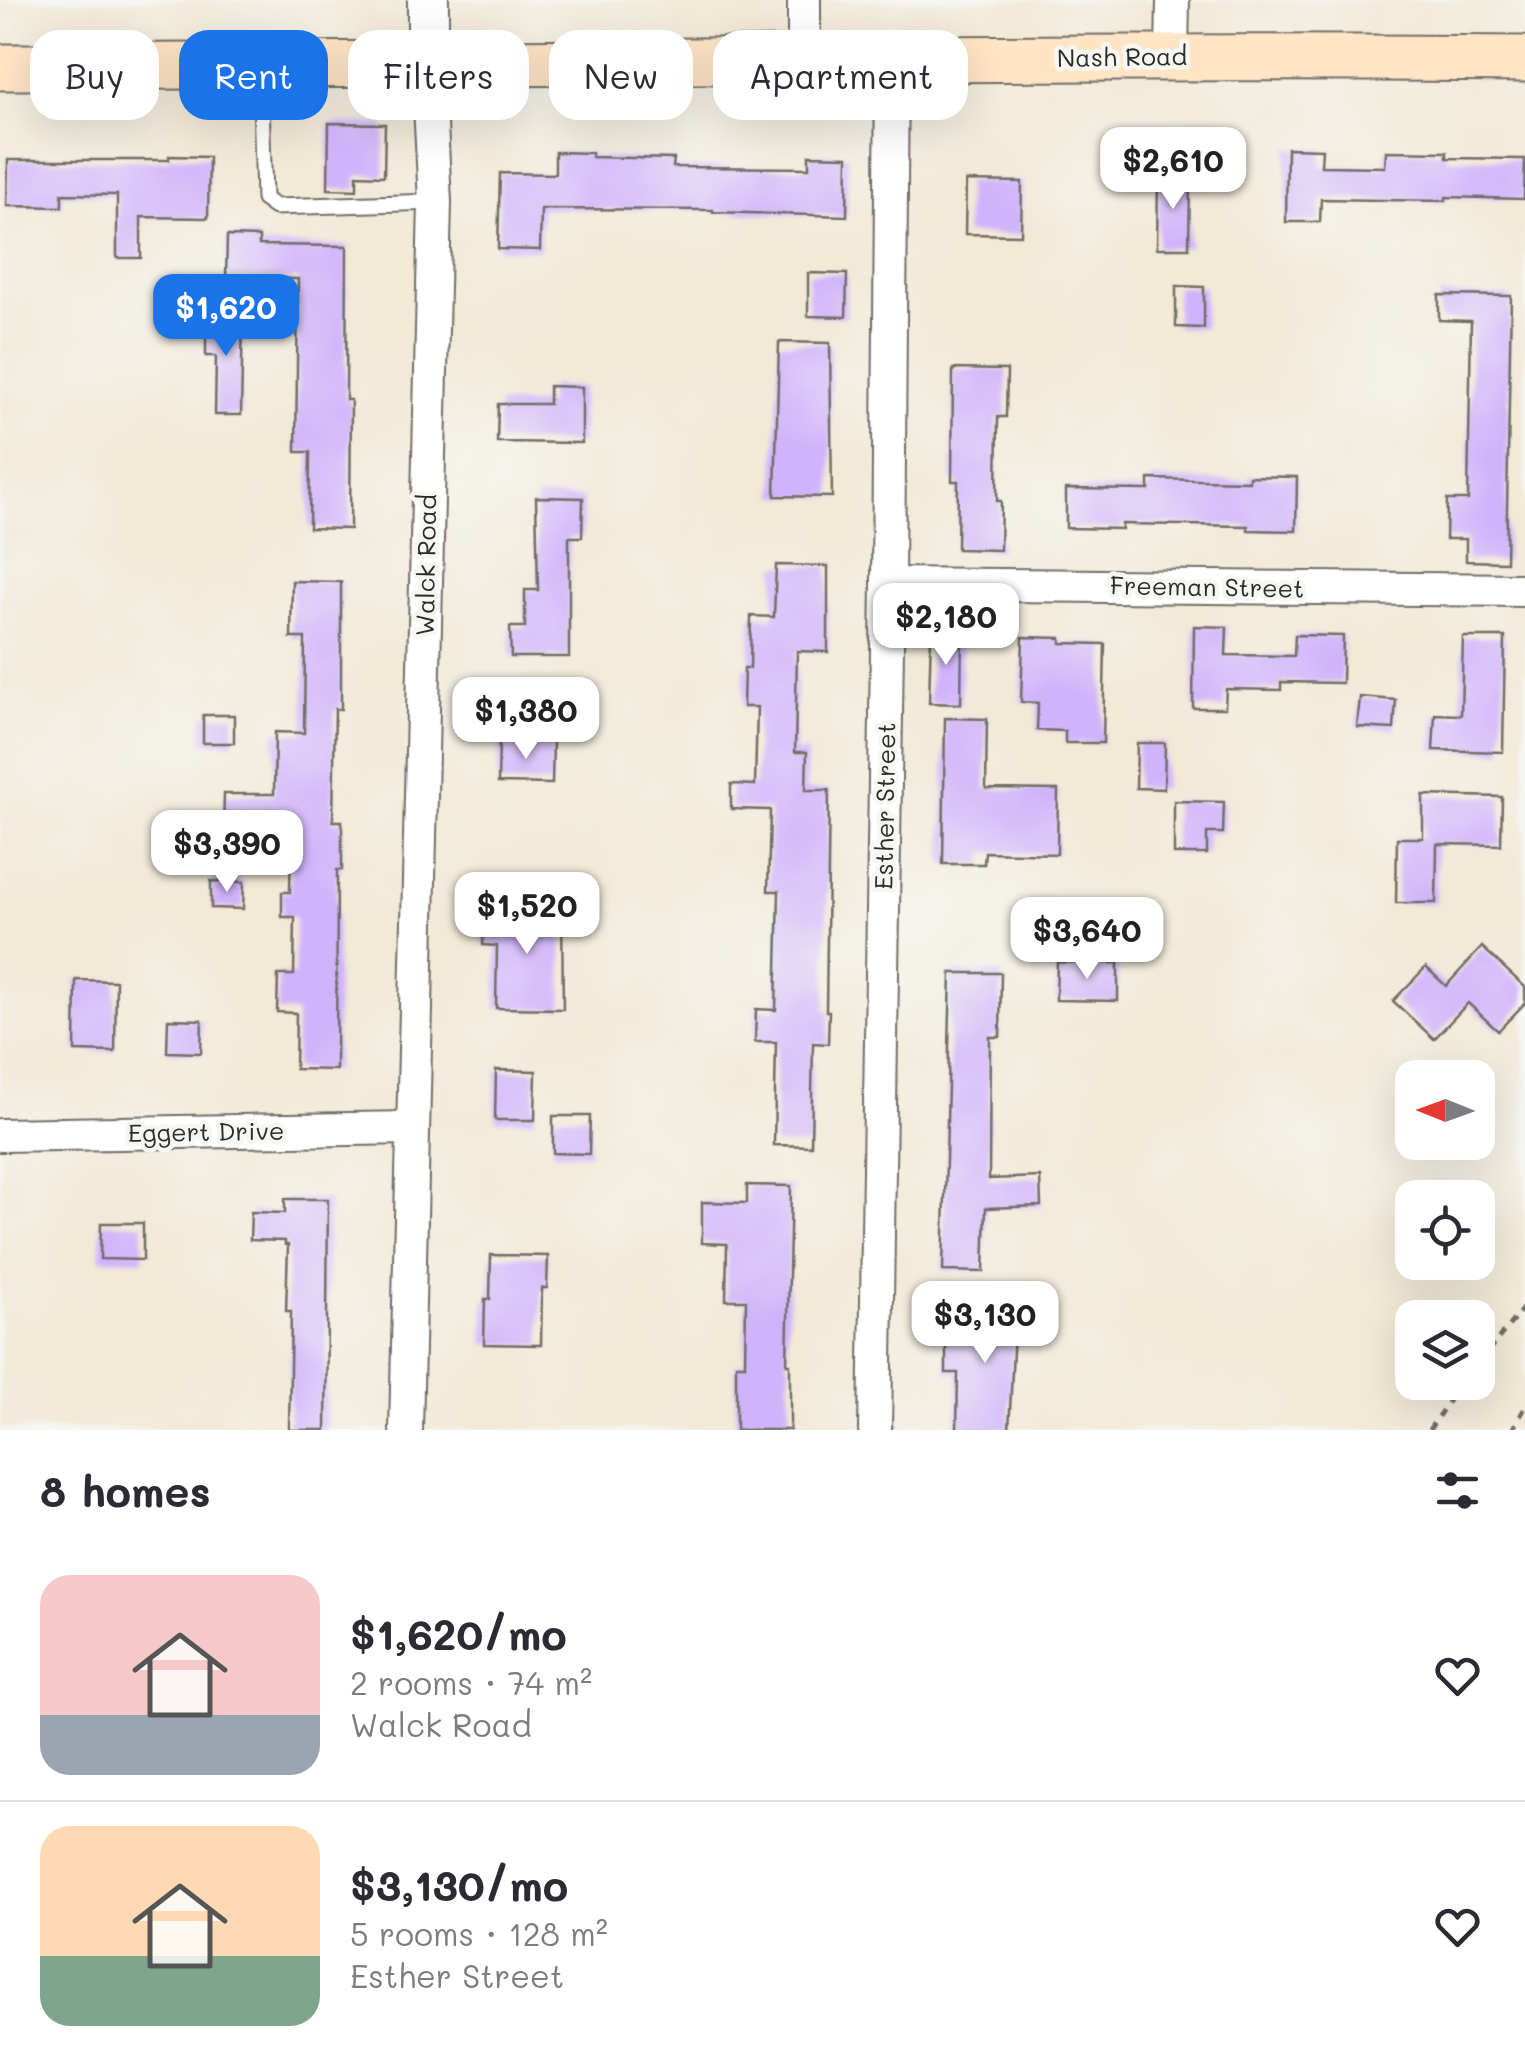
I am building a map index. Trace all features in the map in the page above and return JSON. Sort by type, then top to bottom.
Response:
[{"type":"main road","name":"Nash Road","points":[[968,60],[1172,56],[1525,60]]},
{"type":"main road","name":"Nash Road","points":[[529,65],[713,62]]},
{"type":"main road","name":"Nash Road","points":[[0,67],[179,66]]},
{"type":"street","name":"Walck Road","points":[[428,0],[428,30]]},
{"type":"street","points":[[804,0],[804,30]]},
{"type":"street","points":[[1172,56],[1173,0]]},
{"type":"street","name":"Walck Road","points":[[406,1430],[435,202],[431,120]]},
{"type":"street","name":"Esther Street","points":[[875,1430],[892,120]]},
{"type":"street","name":"Freeman Street","points":[[888,584],[1525,590]]},
{"type":"street","name":"Eggert Drive","points":[[0,1135],[412,1128]]},
{"type":"lane","points":[[262,120],[264,199],[275,207],[435,202]]},
{"type":"path","points":[[1495,1342],[1525,1306]]},
{"type":"path","points":[[1429,1430],[1449,1400]]},
{"type":"path","points":[[1512,1430],[1525,1408]]},
{"type":"building","points":[[329,123],[385,124],[384,176],[357,175],[357,190],[328,189]]},
{"type":"building","points":[[1287,148],[1322,149],[1321,166],[1385,167],[1386,151],[1447,152],[1447,158],[1525,159],[1524,199],[1321,199],[1320,222],[1286,222]]},
{"type":"building","points":[[555,152],[674,159],[673,167],[809,168],[809,155],[848,156],[847,216],[541,209],[540,250],[498,249],[500,173],[555,174]]},
{"type":"building","points":[[169,156],[209,157],[208,218],[141,217],[141,258],[117,258],[117,195],[62,194],[62,207],[7,206],[8,160],[169,160]]},
{"type":"building","points":[[1158,175],[1190,176],[1189,248],[1157,248]]},
{"type":"building","points":[[966,181],[1022,182],[1021,235],[965,234]]},
{"type":"building","points":[[227,236],[259,237],[259,245],[347,246],[350,529],[309,528],[310,452],[296,452],[298,279],[226,278]]},
{"type":"building","points":[[808,273],[847,274],[846,317],[808,316]]},
{"type":"building","points":[[1176,286],[1204,287],[1204,328],[1176,327]]},
{"type":"building","points":[[1439,295],[1511,296],[1506,562],[1466,561],[1466,539],[1446,539],[1447,500],[1468,500],[1471,321],[1439,320]]},
{"type":"building","points":[[206,312],[243,312],[241,415],[215,415],[216,356],[206,356]]},
{"type":"building","points":[[779,342],[830,343],[832,497],[775,496]]},
{"type":"building","points":[[953,369],[1007,370],[1006,417],[998,417],[1000,550],[957,549],[958,481],[952,481]]},
{"type":"building","points":[[549,386],[582,387],[582,443],[497,442],[498,404],[549,404]]},
{"type":"building","points":[[1249,476],[1297,477],[1296,531],[1248,530],[1248,526],[1122,524],[1122,529],[1066,528],[1066,489],[1149,490],[1149,479],[1249,481]]},
{"type":"building","points":[[536,497],[583,498],[582,537],[569,537],[569,657],[511,657],[510,627],[525,627],[525,590],[538,590]]},
{"type":"building","points":[[776,565],[828,566],[828,652],[797,651],[795,752],[807,752],[806,790],[829,790],[828,1044],[813,1043],[811,1146],[774,1145],[776,1042],[755,1042],[756,1009],[776,1010],[779,891],[768,891],[770,810],[731,809],[731,784],[755,785],[757,707],[743,707],[744,668],[750,668],[751,616],[774,617]]},
{"type":"building","points":[[292,581],[341,582],[341,709],[335,709],[333,821],[342,821],[342,870],[337,870],[336,1070],[295,1069],[296,1013],[277,1012],[278,975],[294,975],[295,917],[282,917],[282,892],[290,892],[291,831],[223,830],[224,794],[274,794],[275,732],[304,733],[305,638],[291,638]]},
{"type":"building","points":[[1194,626],[1227,627],[1226,655],[1294,656],[1295,635],[1343,636],[1342,683],[1281,682],[1281,690],[1226,689],[1225,708],[1193,708]]},
{"type":"building","points":[[931,632],[962,632],[961,704],[929,703]]},
{"type":"building","points":[[1023,637],[1105,644],[1103,743],[1065,743],[1065,731],[1037,730],[1038,703],[1021,702]]},
{"type":"building","points":[[1463,637],[1505,637],[1503,752],[1433,750],[1435,714],[1461,715]]},
{"type":"building","points":[[1360,697],[1396,700],[1394,729],[1357,727]]},
{"type":"building","points":[[203,715],[234,715],[234,743],[203,743]]},
{"type":"building","points":[[945,718],[987,719],[986,789],[1058,790],[1057,854],[985,852],[984,864],[943,864]]},
{"type":"building","points":[[499,740],[553,741],[552,784],[498,783]]},
{"type":"building","points":[[1137,743],[1165,743],[1164,789],[1136,788]]},
{"type":"building","points":[[1423,795],[1502,797],[1501,845],[1437,844],[1436,903],[1396,903],[1397,838],[1423,838]]},
{"type":"building","points":[[1174,801],[1224,802],[1223,833],[1207,833],[1207,854],[1174,854]]},
{"type":"building","points":[[211,881],[244,882],[243,909],[211,908]]},
{"type":"building","points":[[484,909],[562,910],[563,1009],[496,1008],[497,946],[483,945]]},
{"type":"building","points":[[1482,947],[1525,987],[1525,1003],[1498,1031],[1468,1003],[1434,1039],[1393,1001],[1426,967],[1446,986]]},
{"type":"building","points":[[1057,962],[1118,963],[1118,1001],[1056,1000]]},
{"type":"building","points":[[951,973],[1001,973],[1000,1037],[990,1037],[989,1179],[1040,1177],[1041,1206],[986,1208],[984,1272],[943,1271]]},
{"type":"building","points":[[76,980],[116,981],[115,1052],[75,1051]]},
{"type":"building","points":[[168,1019],[202,1020],[201,1053],[167,1052]]},
{"type":"building","points":[[496,1070],[536,1071],[535,1120],[495,1120]]},
{"type":"building","points":[[553,1116],[590,1116],[589,1154],[553,1153]]},
{"type":"building","points":[[747,1185],[791,1186],[787,1364],[790,1430],[736,1430],[736,1364],[745,1364],[746,1300],[726,1300],[727,1244],[702,1243],[702,1202],[747,1203]]},
{"type":"building","points":[[285,1199],[328,1199],[326,1430],[289,1430],[288,1245],[285,1241],[250,1240],[251,1212],[285,1213]]},
{"type":"building","points":[[101,1223],[143,1223],[143,1260],[100,1259]]},
{"type":"building","points":[[491,1255],[548,1256],[547,1288],[542,1288],[541,1345],[484,1344]]},
{"type":"building","points":[[1010,1303],[1036,1303],[1035,1331],[1014,1331],[1009,1430],[957,1430],[958,1373],[946,1373],[946,1319],[1011,1319]]}]
